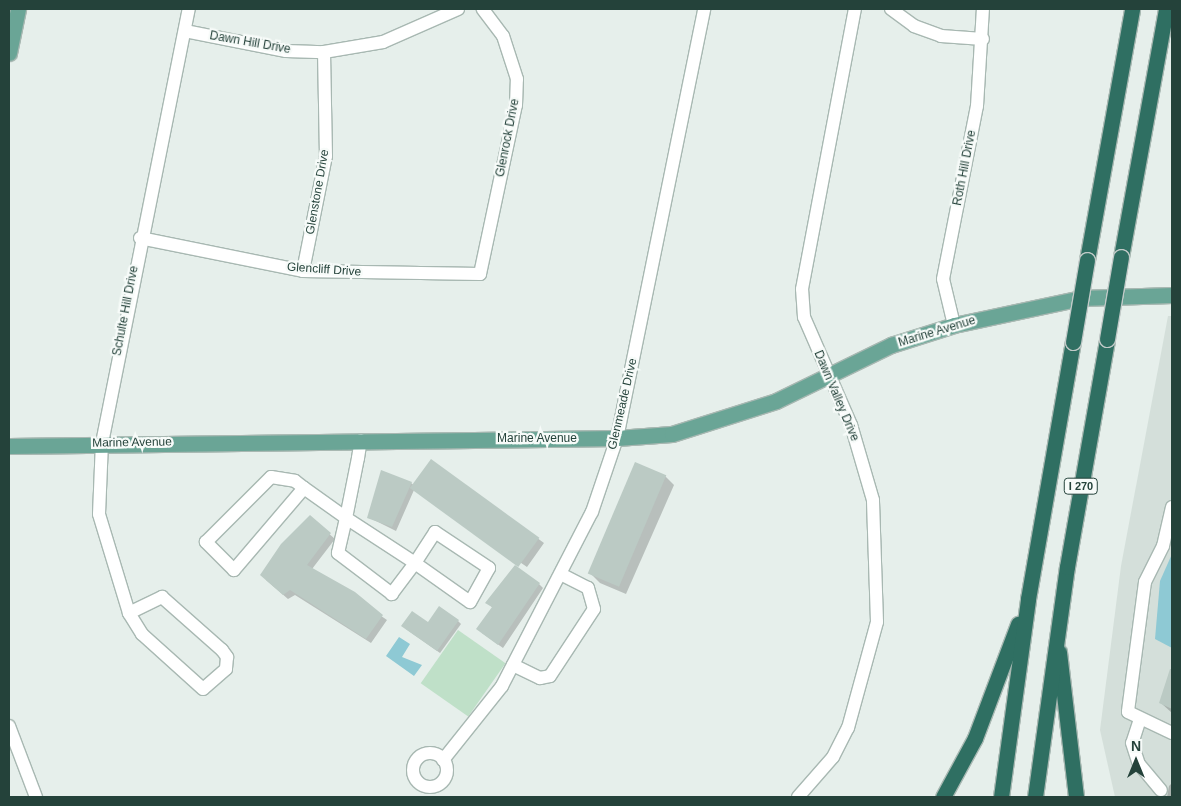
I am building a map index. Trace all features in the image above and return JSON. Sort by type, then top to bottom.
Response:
[{"type":"highway","name":"I 270","points":[[1001,797],[1028,599],[1132,9]]},
{"type":"highway","name":"I 270","points":[[1035,797],[1057,632],[1121,257],[1166,9]]},
{"type":"highway","points":[[943,797],[975,738],[1028,599]]},
{"type":"highway","points":[[1057,632],[1076,797]]},
{"type":"main road","points":[[9,53],[18,9]]},
{"type":"main road","name":"Marine Avenue","points":[[11,445],[617,438],[672,434],[725,421],[776,402],[827,374],[954,324],[1042,304],[1081,298],[1172,296]]},
{"type":"street","name":"Schulte Hill Drive","points":[[129,613],[162,597],[222,650],[227,657],[226,669],[203,689],[142,634],[129,613],[99,514],[102,443],[140,238],[189,9]]},
{"type":"street","name":"Dawn Hill Drive","points":[[185,31],[286,51],[324,52],[382,42],[458,9]]},
{"type":"street","name":"Glenrock Drive","points":[[480,274],[516,105],[517,79],[503,36],[483,9]]},
{"type":"street","name":"Glenmeade Drive","points":[[443,760],[513,665],[592,512],[617,438],[704,9]]},
{"type":"street","name":"Dawn Valley Drive","points":[[798,797],[833,757],[848,728],[877,622],[873,500],[851,425],[827,374],[804,317],[802,289],[855,9]]},
{"type":"street","points":[[891,9],[914,26],[941,36],[983,38]]},
{"type":"street","name":"Roth Hill Drive","points":[[954,324],[943,280],[977,106],[983,38],[983,9]]},
{"type":"street","name":"Glenstone Drive","points":[[303,271],[326,156],[324,52]]},
{"type":"street","name":"Glencliff Drive","points":[[140,238],[303,271],[480,274]]},
{"type":"street","points":[[304,488],[234,570],[206,542],[271,477],[304,488],[346,518],[415,563],[470,602],[489,568],[434,532],[415,563],[392,594],[338,553],[346,518],[361,440]]},
{"type":"street","points":[[1172,507],[1163,546],[1145,582],[1136,635],[1128,712],[1172,733]]},
{"type":"street","points":[[513,665],[540,678],[550,676],[594,609],[588,588],[561,574]]},
{"type":"street","points":[[1140,718],[1132,743],[1139,764],[1161,790]]},
{"type":"street","points":[[9,726],[22,769],[36,797]]},
{"type":"street","points":[[9,773],[22,769]]},
{"type":"shaded area","points":[[1168,316],[1172,316],[1172,797],[1115,797],[1100,730],[1121,566]]},
{"type":"green space","points":[[458,630],[506,663],[468,717],[421,683]]},
{"type":"water","points":[[1172,554],[1172,648],[1155,639],[1160,581]]},
{"type":"water","points":[[399,637],[410,644],[402,657],[422,665],[414,676],[386,656]]},
{"type":"building","points":[[431,459],[539,538],[518,567],[410,488]]},
{"type":"building","points":[[635,462],[666,475],[619,587],[588,573]]},
{"type":"building","points":[[381,470],[412,482],[392,527],[367,518]]},
{"type":"building","points":[[310,515],[331,533],[307,565],[355,592],[383,615],[366,639],[290,590],[283,595],[260,575],[281,544]]},
{"type":"building","points":[[515,565],[540,583],[498,645],[476,629],[492,607],[485,603]]},
{"type":"building","points":[[439,606],[459,620],[437,651],[401,626],[412,611],[428,622]]},
{"type":"building","points":[[1170,669],[1172,669],[1172,709],[1159,703]]}]
